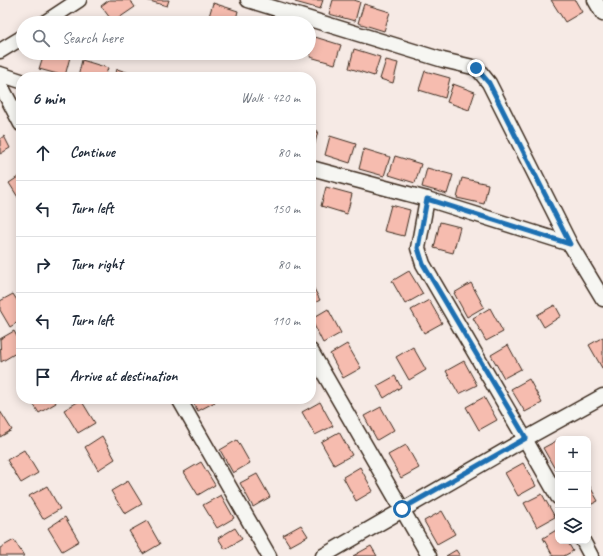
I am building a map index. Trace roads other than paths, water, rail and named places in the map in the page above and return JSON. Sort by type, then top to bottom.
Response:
[{"type":"street","points":[[55,16],[79,0]]},
{"type":"street","points":[[248,0],[300,16]]},
{"type":"street","points":[[595,0],[603,14]]},
{"type":"street","points":[[316,21],[444,60],[476,68],[489,83],[570,244],[603,299]]},
{"type":"street","points":[[0,52],[16,42]]},
{"type":"street","points":[[0,74],[16,79]]},
{"type":"street","points":[[0,84],[16,114]]},
{"type":"street","points":[[316,169],[427,199],[570,244]]},
{"type":"street","points":[[427,199],[418,248],[423,264],[526,438],[555,491]]},
{"type":"street","points":[[316,361],[429,556]]},
{"type":"street","points":[[323,556],[526,438],[603,396]]},
{"type":"street","points":[[182,404],[269,556]]},
{"type":"street","points":[[585,544],[591,556]]}]
